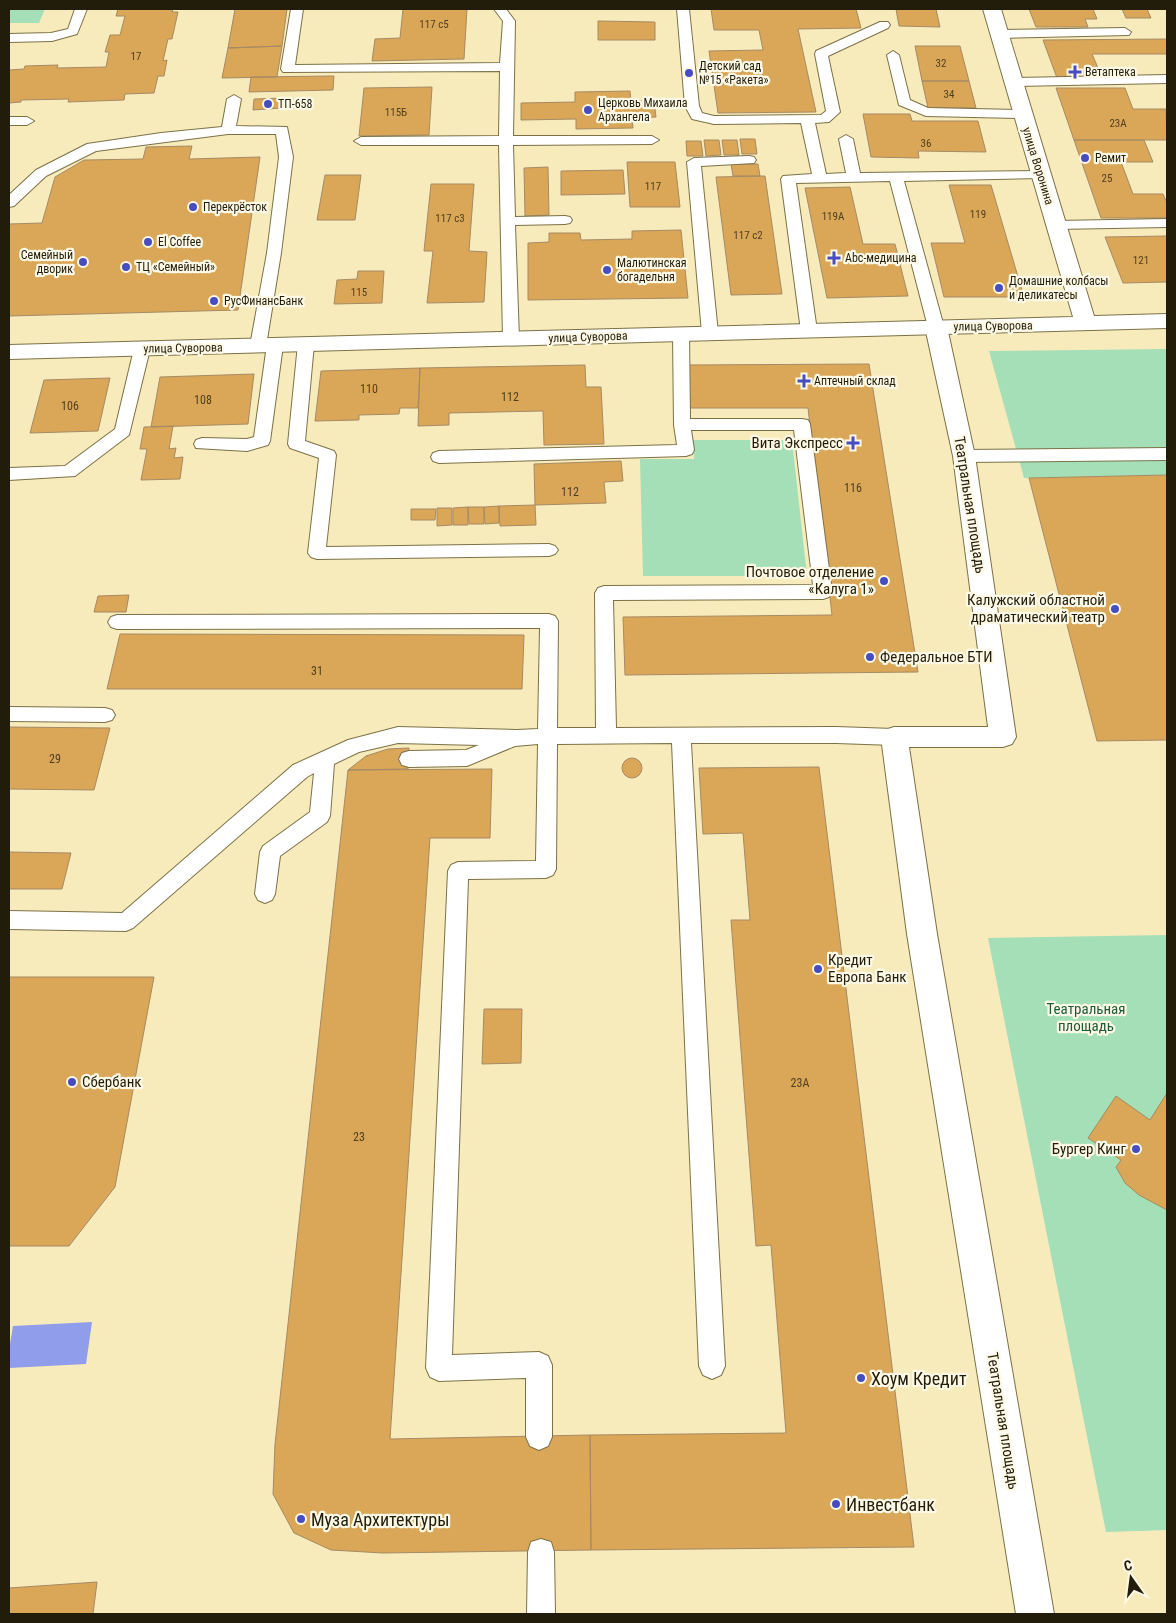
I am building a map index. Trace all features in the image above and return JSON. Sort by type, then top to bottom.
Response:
[{"type":"street","name":"улица Воронина","points":[[992,9],[1085,324]]},
{"type":"street","name":"улица Суворова","points":[[9,352],[1167,321]]},
{"type":"street","name":"Театральная площадь","points":[[936,327],[964,456],[1003,737],[894,737],[922,934],[1035,1614]]},
{"type":"lane","points":[[9,38],[52,37],[72,31],[81,9]]},
{"type":"lane","points":[[297,9],[288,68],[506,68]]},
{"type":"lane","points":[[500,9],[509,21],[506,68],[506,140],[511,339]]},
{"type":"lane","points":[[683,9],[692,106],[697,116],[714,120],[824,119],[833,112],[821,54],[884,25]]},
{"type":"lane","points":[[999,34],[1125,32]]},
{"type":"lane","points":[[893,55],[904,102],[926,112],[1023,114]]},
{"type":"lane","points":[[1013,82],[1167,79]]},
{"type":"lane","points":[[228,130],[234,98]]},
{"type":"lane","points":[[807,119],[820,178]]},
{"type":"lane","points":[[9,122],[27,121]]},
{"type":"lane","points":[[9,203],[41,173],[92,147],[228,130],[282,130],[286,157],[274,253],[262,441],[247,445],[202,444]]},
{"type":"lane","points":[[846,139],[854,178]]},
{"type":"lane","points":[[361,141],[506,140],[522,142],[652,140]]},
{"type":"lane","points":[[710,334],[694,162],[749,160]]},
{"type":"lane","points":[[809,331],[788,179],[1041,174]]},
{"type":"lane","points":[[896,176],[936,327]]},
{"type":"lane","points":[[508,221],[565,220]]},
{"type":"lane","points":[[1056,225],[1167,223]]},
{"type":"lane","points":[[439,457],[686,450],[682,425],[681,334]]},
{"type":"lane","points":[[306,344],[296,444],[328,455],[318,553],[550,550]]},
{"type":"lane","points":[[9,474],[69,472],[123,431],[142,349]]},
{"type":"lane","points":[[606,736],[604,593],[823,592],[802,424],[682,425]]},
{"type":"lane","points":[[964,456],[1167,454]]},
{"type":"lane","points":[[117,622],[549,621],[546,869],[458,871],[439,1368],[539,1366],[540,1437]]},
{"type":"lane","points":[[9,714],[105,715]]},
{"type":"lane","points":[[9,920],[126,922],[300,771],[355,744],[398,735],[517,738],[547,736],[836,735],[894,737]]},
{"type":"lane","points":[[681,736],[712,1366]]},
{"type":"lane","points":[[409,760],[467,758],[517,738]]},
{"type":"lane","points":[[264,894],[270,852],[320,816],[325,758]]},
{"type":"lane","points":[[541,1552],[541,1614]]},
{"type":"green space","points":[[9,9],[45,9],[39,23],[9,23]]},
{"type":"green space","points":[[1167,349],[1167,475],[1024,478],[989,351]]},
{"type":"green space","points":[[693,440],[792,440],[807,576],[643,576],[640,459],[694,459]]},
{"type":"green space","name":"Театральная площадь","points":[[1167,935],[1167,1530],[1106,1532],[988,938]]},
{"type":"water","points":[[92,1322],[86,1364],[9,1368],[9,1350],[13,1326]]},
{"type":"building","points":[[118,9],[173,9],[172,12],[178,12],[172,39],[168,39],[163,61],[167,60],[164,76],[158,76],[154,93],[125,94],[124,100],[68,102],[69,99],[21,100],[21,102],[9,103],[9,70],[24,69],[25,66],[58,65],[57,68],[106,67],[109,52],[105,52],[110,35],[120,35],[125,16],[116,16]]},
{"type":"building","points":[[235,9],[287,9],[282,46],[228,48]]},
{"type":"building","points":[[403,9],[467,9],[464,59],[372,61],[375,39],[400,38]]},
{"type":"building","points":[[711,9],[856,9],[861,28],[798,29],[816,112],[718,113],[709,51],[763,50],[759,30],[714,30]]},
{"type":"building","points":[[896,9],[936,9],[940,27],[899,26]]},
{"type":"building","points":[[1029,9],[1093,9],[1097,19],[1085,19],[1088,27],[1036,27]]},
{"type":"building","points":[[1122,9],[1147,9],[1151,18],[1126,18]]},
{"type":"building","points":[[598,21],[655,22],[655,40],[598,40]]},
{"type":"building","points":[[1167,39],[1167,54],[1092,54],[1102,77],[1057,78],[1043,40]]},
{"type":"building","points":[[282,46],[277,77],[222,78],[228,48]]},
{"type":"building","points":[[915,46],[960,46],[969,81],[922,81]]},
{"type":"building","points":[[334,76],[333,90],[249,92],[251,77]]},
{"type":"building","points":[[922,81],[969,81],[976,108],[928,108]]},
{"type":"building","points":[[432,87],[429,135],[359,136],[364,88]]},
{"type":"building","points":[[1056,88],[1125,88],[1133,109],[1166,109],[1167,140],[1074,140]]},
{"type":"building","name":"Церковь Михаила Архангела","points":[[630,91],[631,101],[654,101],[656,117],[632,118],[633,128],[576,129],[576,119],[521,120],[521,103],[575,102],[575,92]]},
{"type":"building","name":"ТП-658","points":[[283,98],[282,108],[253,110],[254,99]]},
{"type":"building","points":[[863,114],[910,114],[912,121],[978,121],[986,152],[918,151],[919,158],[871,157]]},
{"type":"building","points":[[740,139],[755,139],[757,154],[742,154]]},
{"type":"building","points":[[704,140],[719,140],[721,155],[706,156]]},
{"type":"building","points":[[722,140],[737,140],[739,155],[724,155]]},
{"type":"building","points":[[1074,140],[1144,140],[1153,162],[1121,162],[1133,194],[1163,194],[1167,203],[1167,218],[1101,218]]},
{"type":"building","points":[[686,141],[701,141],[703,156],[687,156]]},
{"type":"building","name":"ТЦ «Семейный»","points":[[192,146],[189,159],[260,157],[238,310],[9,316],[9,224],[42,223],[55,177],[84,160],[143,159],[146,147]]},
{"type":"building","points":[[627,162],[675,162],[680,207],[630,207]]},
{"type":"building","points":[[731,164],[758,164],[760,176],[733,176]]},
{"type":"building","points":[[548,167],[549,215],[525,216],[524,168]]},
{"type":"building","points":[[623,170],[625,194],[561,195],[561,171]]},
{"type":"building","points":[[325,175],[361,175],[355,220],[317,220]]},
{"type":"building","points":[[765,176],[782,294],[731,295],[716,177]]},
{"type":"building","points":[[431,184],[474,184],[469,251],[487,252],[484,302],[427,303],[433,251],[424,251]]},
{"type":"building","points":[[949,185],[991,185],[1024,297],[944,297],[931,243],[965,243]]},
{"type":"building","points":[[850,187],[863,244],[895,244],[908,296],[827,298],[805,188]]},
{"type":"building","name":"Малютинская богадельня","points":[[681,230],[688,298],[528,300],[528,243],[549,242],[549,233],[580,233],[581,240],[632,239],[632,231]]},
{"type":"building","points":[[1167,236],[1167,282],[1123,283],[1105,237]]},
{"type":"building","points":[[358,271],[384,271],[382,303],[334,304],[337,280],[357,279]]},
{"type":"building","points":[[869,364],[918,672],[625,675],[623,617],[832,615],[808,408],[688,408],[686,365]]},
{"type":"building","points":[[585,365],[586,387],[601,387],[604,444],[544,445],[543,411],[449,413],[449,425],[418,426],[420,368]]},
{"type":"building","points":[[420,368],[418,408],[400,408],[399,414],[359,415],[359,420],[315,421],[321,371]]},
{"type":"building","points":[[254,374],[248,424],[151,427],[160,377]]},
{"type":"building","points":[[110,378],[98,431],[30,433],[44,380]]},
{"type":"building","points":[[173,426],[169,449],[176,448],[174,458],[183,457],[180,479],[141,480],[147,449],[140,449],[144,427]]},
{"type":"building","points":[[621,461],[623,481],[604,482],[606,503],[535,505],[534,464]]},
{"type":"building","name":"Калужский областной драматический театр","points":[[1167,475],[1167,740],[1097,741],[1029,478]]},
{"type":"building","points":[[535,505],[536,525],[500,526],[499,506]]},
{"type":"building","points":[[499,506],[499,523],[485,524],[484,507]]},
{"type":"building","points":[[468,507],[468,525],[453,525],[453,508]]},
{"type":"building","points":[[468,507],[484,507],[484,524],[469,524]]},
{"type":"building","points":[[437,508],[452,508],[452,525],[437,526]]},
{"type":"building","points":[[411,509],[436,509],[435,520],[411,520]]},
{"type":"building","points":[[129,595],[126,612],[94,612],[98,596]]},
{"type":"building","points":[[120,634],[524,635],[522,689],[107,689]]},
{"type":"building","points":[[9,727],[110,728],[94,790],[9,789]]},
{"type":"building","points":[[409,748],[408,769],[348,770],[366,756],[388,749]]},
{"type":"building","points":[[628,758],[636,758],[642,764],[642,772],[636,778],[628,778],[622,772],[622,764]]},
{"type":"building","points":[[819,767],[914,1547],[591,1550],[590,1435],[786,1433],[771,1245],[756,1246],[731,920],[750,920],[743,833],[703,834],[699,768]]},
{"type":"building","points":[[492,769],[490,838],[430,838],[390,1439],[590,1435],[591,1550],[383,1553],[331,1550],[294,1533],[273,1494],[275,1444],[348,770]]},
{"type":"building","points":[[9,852],[71,853],[62,889],[9,889]]},
{"type":"building","name":"Сбербанк","points":[[9,977],[154,977],[115,1187],[69,1246],[9,1246]]},
{"type":"building","points":[[484,1009],[522,1009],[521,1063],[482,1064]]},
{"type":"building","name":"Бургер Кинг","points":[[1167,1093],[1167,1210],[1139,1195],[1125,1183],[1116,1167],[1121,1160],[1088,1138],[1116,1096],[1150,1120]]},
{"type":"building","points":[[97,1582],[93,1614],[9,1614],[9,1588]]},
{"type":"place","name":"Ветаптека","points":[[1075,72]]},
{"type":"place","name":"Детский сад №15 «Ракета»","points":[[689,73]]},
{"type":"place","name":"ТП-658","points":[[268,104]]},
{"type":"place","name":"Церковь Михаила Архангела","points":[[588,110]]},
{"type":"place","name":"Ремит","points":[[1085,158]]},
{"type":"place","name":"Перекрёсток","points":[[193,207]]},
{"type":"place","name":"El Coffee","points":[[148,242]]},
{"type":"place","name":"Abc-медицина","points":[[834,258]]},
{"type":"place","name":"Семейный дворик","points":[[83,262]]},
{"type":"place","name":"ТЦ «Семейный»","points":[[126,267]]},
{"type":"place","name":"Малютинская богадельня","points":[[607,270]]},
{"type":"place","name":"Домашние колбасы и деликатесы","points":[[999,288]]},
{"type":"place","name":"РусФинансБанк","points":[[214,301]]},
{"type":"place","name":"Аптечный склад","points":[[804,381]]},
{"type":"place","name":"Вита Экспресс","points":[[853,443]]},
{"type":"place","name":"Почтовое отделение «Калуга 1»","points":[[884,581]]},
{"type":"place","name":"Калужский областной драматический театр","points":[[1115,609]]},
{"type":"place","name":"Федеральное БТИ","points":[[870,657]]},
{"type":"place","name":"Кредит Европа Банк","points":[[818,969]]},
{"type":"place","name":"Сбербанк","points":[[72,1082]]},
{"type":"place","name":"Бургер Кинг","points":[[1136,1149]]},
{"type":"place","name":"Хоум Кредит","points":[[861,1378]]},
{"type":"place","name":"Инвестбанк","points":[[836,1504]]},
{"type":"place","name":"Муза Архитектуры","points":[[301,1519]]}]
